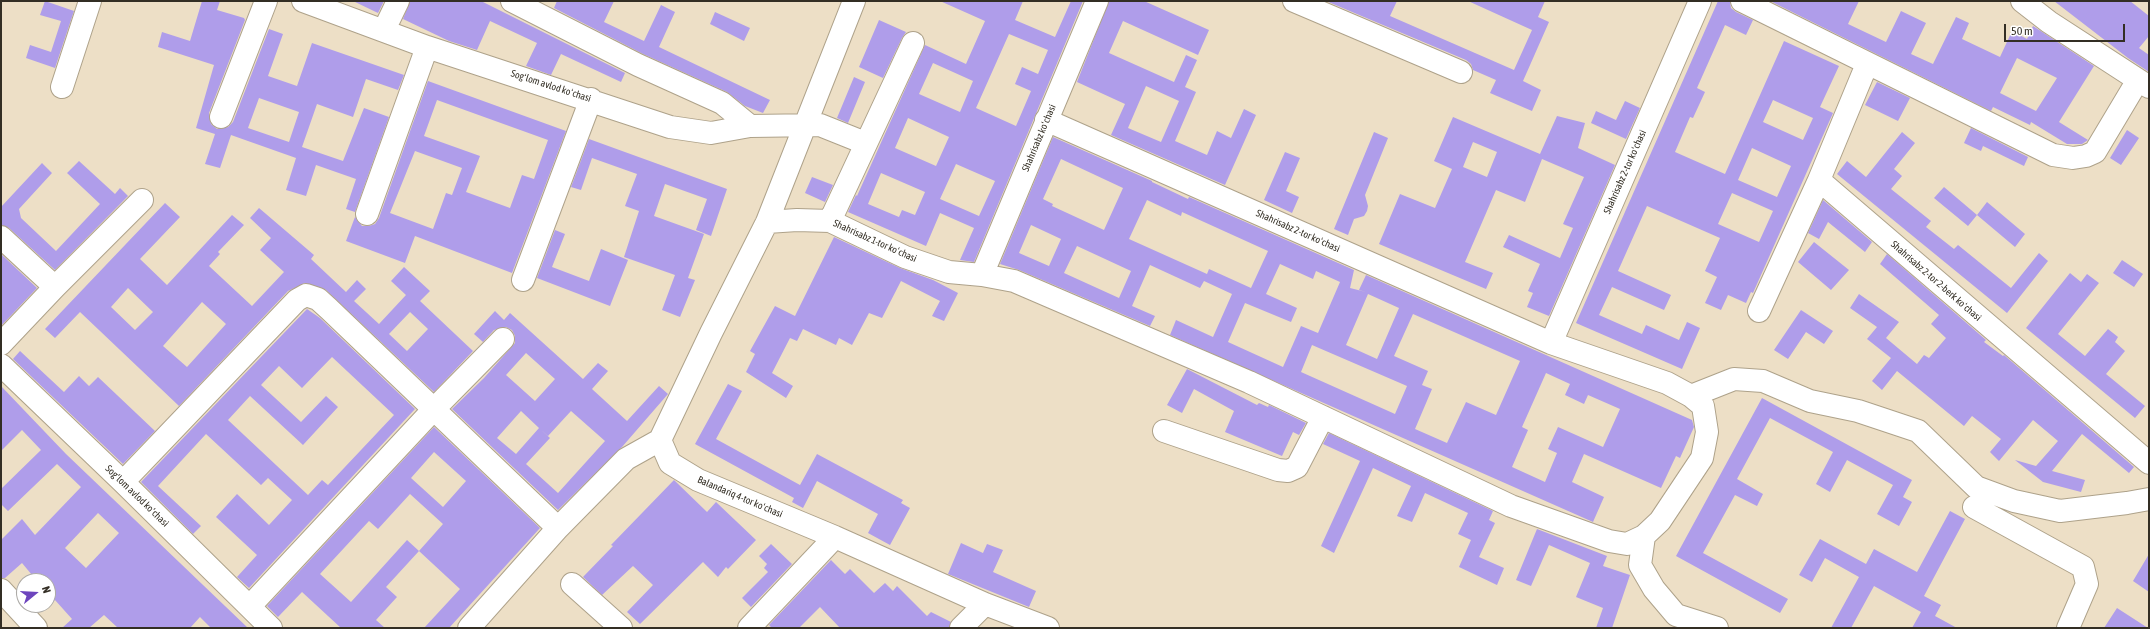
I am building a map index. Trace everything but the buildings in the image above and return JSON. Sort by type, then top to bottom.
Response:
[{"type":"street","points":[[62,87],[90,1]]},
{"type":"street","points":[[222,118],[266,1]]},
{"type":"street","name":"Sogʻlom avlod koʻchasi","points":[[303,1],[427,47],[591,99],[670,127],[711,133],[750,126],[805,127],[820,125],[865,143]]},
{"type":"street","points":[[384,30],[398,1]]},
{"type":"street","points":[[512,1],[638,65],[722,103],[750,126]]},
{"type":"street","points":[[469,628],[558,528],[626,459],[660,440],[711,333],[767,222],[854,1]]},
{"type":"street","name":"Shahrisabz koʻchasi","points":[[982,275],[1097,1]]},
{"type":"street","points":[[1294,1],[1461,72]]},
{"type":"street","name":"Shahrisabz 2-tor koʻchasi","points":[[1551,343],[1700,1]]},
{"type":"street","points":[[1742,1],[2052,155],[2073,158],[2086,156],[2094,152],[2144,84],[2022,1]]},
{"type":"street","points":[[830,221],[913,42]]},
{"type":"street","points":[[367,214],[427,47]]},
{"type":"street","points":[[1759,311],[1819,180],[1867,64]]},
{"type":"street","points":[[523,280],[591,99]]},
{"type":"street","name":"Shahrisabz 2-tor koʻchasi","points":[[1046,120],[1551,343],[1667,383],[1691,396]]},
{"type":"street","name":"Shahrisabz 2-tor 2-berk koʻchasi","points":[[1819,180],[2149,463]]},
{"type":"street","points":[[1,344],[55,287],[142,200]]},
{"type":"street","name":"Shahrisabz 1-tor koʻchasi","points":[[767,222],[797,220],[830,221],[905,256],[949,272],[982,275],[1014,281],[1249,382],[1511,506],[1609,541],[1627,544],[1644,536],[1660,521],[1702,458],[1707,432],[1703,406],[1691,396]]},
{"type":"street","points":[[1,237],[55,287]]},
{"type":"street","points":[[123,482],[297,300],[306,295],[318,299],[558,528]]},
{"type":"street","points":[[250,606],[433,410],[503,339]]},
{"type":"street","name":"Sogʻlom avlod koʻchasi","points":[[1,365],[272,628]]},
{"type":"street","points":[[1691,396],[1734,379],[1763,381],[1810,401],[1866,414],[1918,431],[1976,487],[2014,501],[2060,511],[2149,499]]},
{"type":"street","points":[[1164,431],[1278,470],[1288,471],[1297,467],[1323,417]]},
{"type":"street","name":"Balandariq 4-tor koʻchasi","points":[[660,440],[670,463],[698,480],[835,537],[984,604],[1048,628]]},
{"type":"street","points":[[1974,508],[2083,567],[2087,584],[2068,628]]},
{"type":"street","points":[[1644,536],[1640,565],[1654,589],[1676,615],[1717,628]]},
{"type":"street","points":[[749,628],[835,537]]},
{"type":"street","points":[[572,584],[621,628]]},
{"type":"street","points":[[1,590],[36,628]]},
{"type":"street","points":[[961,628],[984,604]]}]
